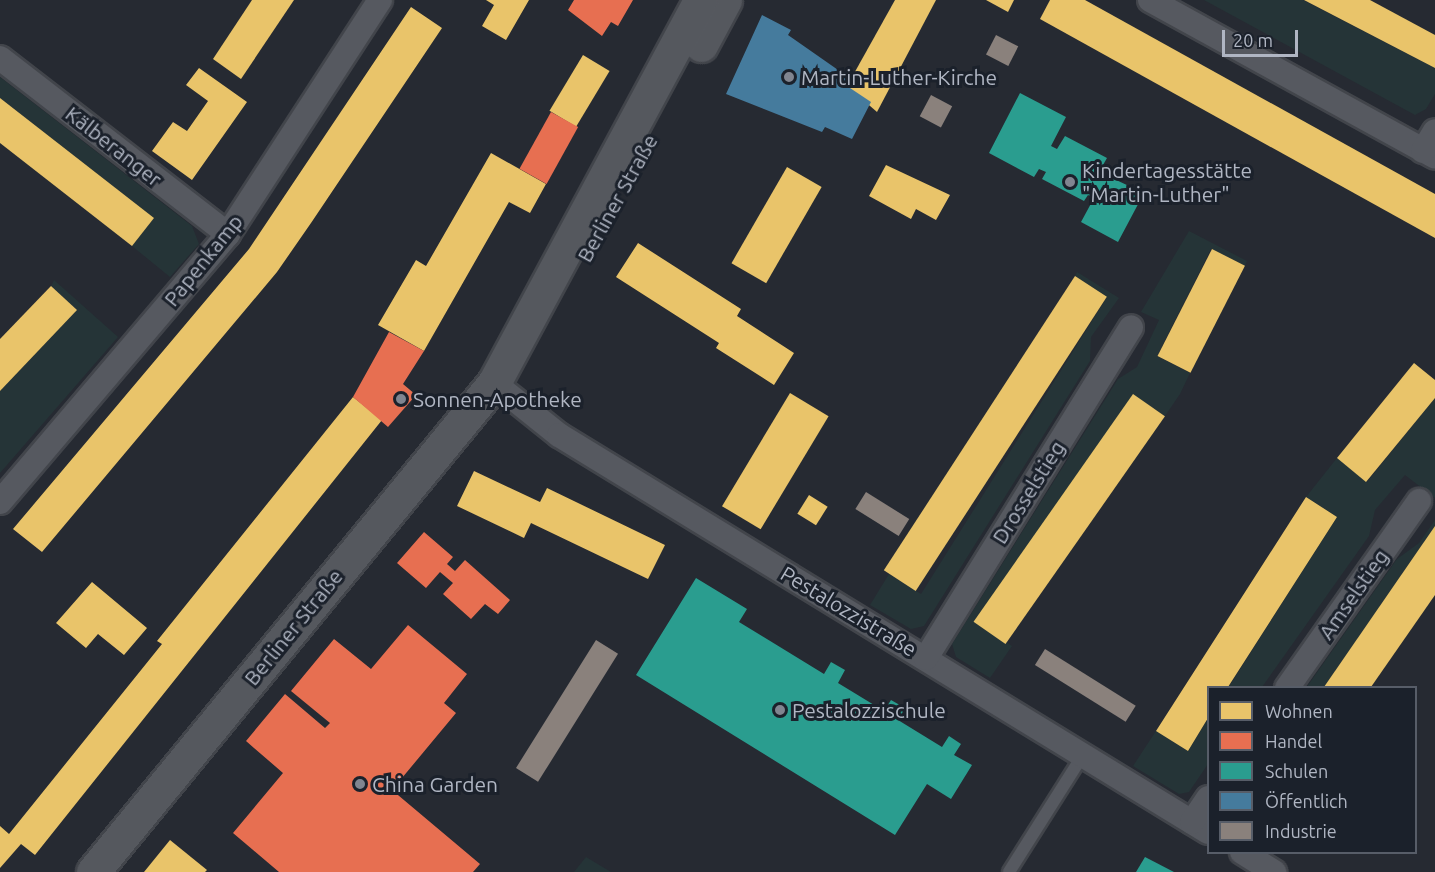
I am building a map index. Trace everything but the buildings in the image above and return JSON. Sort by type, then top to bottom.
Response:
[{"type":"street","name":"Papenkamp","points":[[0,502],[228,234],[380,0]]},
{"type":"street","name":"Berliner Straße","points":[[93,872],[494,383],[700,0]]},
{"type":"street","name":"Berliner Straße","points":[[494,383],[525,363],[541,341],[725,0]]},
{"type":"street","points":[[1150,0],[1431,146]]},
{"type":"street","name":"Kälberanger","points":[[0,58],[228,234]]},
{"type":"street","name":"Drosselstieg","points":[[926,658],[1131,327]]},
{"type":"street","name":"Pestalozzistraße","points":[[494,383],[559,435],[1200,827]]},
{"type":"street","name":"Amselstieg","points":[[1288,686],[1419,501]]},
{"type":"street","points":[[1200,827],[1207,804]]},
{"type":"street","points":[[1245,854],[1274,872]]},
{"type":"lane","points":[[1009,872],[1083,755]]},
{"type":"shaded area","points":[[1204,0],[1303,0],[1435,68],[1435,94],[1426,109],[1415,115]]},
{"type":"shaded area","points":[[0,77],[192,226],[199,244],[170,277],[132,246],[154,218],[0,98]]},
{"type":"shaded area","points":[[1189,231],[1247,261],[1245,266],[1211,249],[1157,356],[1190,373],[1180,394],[1165,416],[1133,395],[980,625],[1012,646],[990,678],[956,657],[952,644],[1118,379],[1137,367],[1159,320],[1141,312]]},
{"type":"shaded area","points":[[1077,272],[1119,298],[1091,337],[1090,361],[924,626],[911,629],[870,605],[889,574],[921,594],[1107,297],[1075,276]]},
{"type":"shaded area","points":[[54,280],[118,337],[0,473],[0,391],[77,310],[51,286]]},
{"type":"shaded area","points":[[1435,398],[1435,498],[1405,475],[1375,510],[1369,536],[1263,686],[1229,686],[1337,517],[1306,497],[1337,458],[1367,482]]},
{"type":"shaded area","points":[[1435,520],[1435,526],[1325,686],[1307,686],[1397,559],[1419,543]]},
{"type":"shaded area","points":[[1207,720],[1207,765],[1189,792],[1179,794],[1133,766],[1156,731],[1188,751]]},
{"type":"shaded area","points":[[586,857],[611,872],[574,872]]},
{"type":"place","name":"Martin-Luther-Kirche","points":[[789,77]]},
{"type":"place","name":"Kindertagesstätte \"Martin-Luther\"","points":[[1070,182]]},
{"type":"place","name":"Sonnen-Apotheke","points":[[401,399]]},
{"type":"place","name":"Pestalozzischule","points":[[780,710]]},
{"type":"place","name":"China Garden","points":[[360,784]]}]
